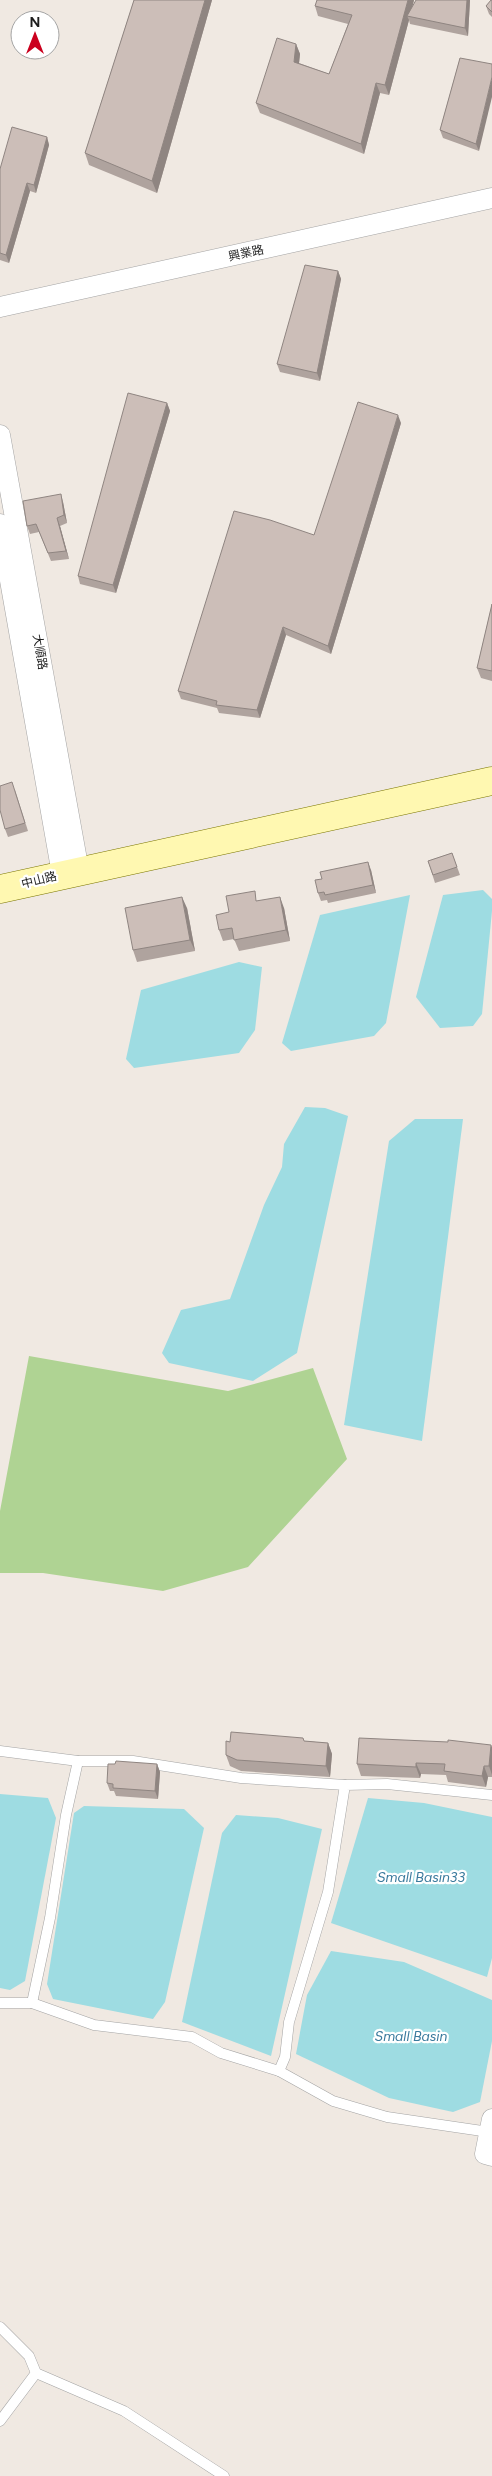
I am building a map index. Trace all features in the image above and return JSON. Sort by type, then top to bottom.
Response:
[{"type":"main road","name":"中山路","points":[[0,890],[70,872],[492,781]]},
{"type":"street","name":"興業路","points":[[0,307],[492,198]]},
{"type":"street","name":"大順路","points":[[0,434],[70,872]]},
{"type":"street","name":"大順路","points":[[0,524],[70,872]]},
{"type":"street","points":[[490,2154],[491,2125]]},
{"type":"lane","points":[[0,1751],[78,1761],[134,1762],[241,1778],[345,1785],[387,1784],[492,1795]]},
{"type":"lane","points":[[32,2003],[60,1867],[66,1815],[78,1761]]},
{"type":"lane","points":[[279,2071],[285,2057],[289,2022],[328,1892],[345,1785]]},
{"type":"lane","points":[[0,2003],[32,2003],[94,2025],[192,2037],[221,2053],[279,2071],[333,2101],[387,2116],[491,2125]]},
{"type":"lane","points":[[0,2327],[29,2356],[36,2373],[124,2411],[224,2476]]},
{"type":"lane","points":[[0,2421],[36,2373]]},
{"type":"green space","points":[[29,1356],[228,1391],[313,1368],[347,1459],[248,1567],[163,1591],[43,1573],[0,1573],[0,1511]]},
{"type":"water","points":[[483,890],[492,899],[492,911],[482,1014],[473,1026],[440,1028],[416,997],[443,895]]},
{"type":"water","points":[[410,895],[386,1023],[374,1036],[291,1051],[282,1043],[320,915]]},
{"type":"water","points":[[239,962],[262,967],[255,1030],[239,1053],[134,1068],[126,1059],[141,990]]},
{"type":"water","points":[[305,1107],[325,1108],[348,1116],[297,1353],[253,1381],[169,1363],[162,1353],[181,1310],[230,1299],[264,1205],[282,1167],[284,1144]]},
{"type":"water","points":[[415,1119],[463,1119],[422,1441],[344,1425],[389,1141]]},
{"type":"water","points":[[0,1794],[48,1798],[56,1818],[25,1981],[10,1990],[0,1988]]},
{"type":"water","name":"Small Basin33","points":[[368,1798],[424,1803],[492,1817],[492,1958],[487,1977],[331,1923]]},
{"type":"water","points":[[84,1806],[184,1809],[204,1828],[165,2002],[153,2019],[53,1999],[47,1984],[74,1813]]},
{"type":"water","points":[[236,1815],[278,1818],[322,1829],[271,2056],[182,2022],[222,1833]]},
{"type":"water","name":"Small Basin","points":[[331,1951],[404,1962],[492,2000],[492,2041],[480,2102],[453,2112],[389,2098],[296,2054],[307,1995]]},
{"type":"building","points":[[134,0],[205,0],[152,181],[85,153]]},
{"type":"building","points":[[317,0],[408,0],[385,85],[376,83],[361,144],[256,103],[277,38],[296,44],[294,62],[329,74],[352,15],[315,6]]},
{"type":"building","points":[[416,0],[467,0],[465,28],[407,16]]},
{"type":"building","points":[[492,0],[492,12],[486,6]]},
{"type":"building","points":[[460,58],[492,64],[492,77],[476,144],[440,130]]},
{"type":"building","points":[[12,127],[47,137],[34,185],[27,183],[6,255],[0,253],[0,169]]},
{"type":"building","points":[[305,265],[338,271],[317,373],[277,364]]},
{"type":"building","points":[[128,393],[167,403],[113,585],[78,576]]},
{"type":"building","points":[[358,402],[398,415],[328,646],[283,627],[257,710],[216,705],[217,701],[178,691],[234,511],[270,520],[314,535]]},
{"type":"building","points":[[61,494],[64,515],[57,518],[66,551],[48,553],[36,524],[27,526],[23,501]]},
{"type":"building","points":[[492,604],[492,671],[477,668]]},
{"type":"building","points":[[12,782],[25,823],[5,829],[0,810],[0,786]]},
{"type":"building","points":[[452,853],[457,867],[433,875],[428,861]]},
{"type":"building","points":[[368,862],[373,885],[325,895],[324,892],[318,893],[315,880],[322,879],[320,872]]},
{"type":"building","points":[[255,891],[256,901],[280,897],[286,930],[234,940],[232,928],[219,930],[216,915],[229,912],[226,896]]},
{"type":"building","points":[[182,897],[190,940],[133,950],[125,908]]},
{"type":"building","points":[[231,1732],[303,1738],[304,1741],[328,1743],[326,1766],[237,1760],[226,1755],[226,1741],[230,1742]]},
{"type":"building","points":[[359,1738],[448,1742],[448,1740],[491,1745],[489,1766],[484,1766],[482,1776],[444,1771],[445,1764],[416,1763],[416,1767],[357,1764]]},
{"type":"building","points":[[116,1761],[157,1764],[155,1791],[113,1788],[113,1784],[107,1783],[108,1764],[115,1764]]}]
